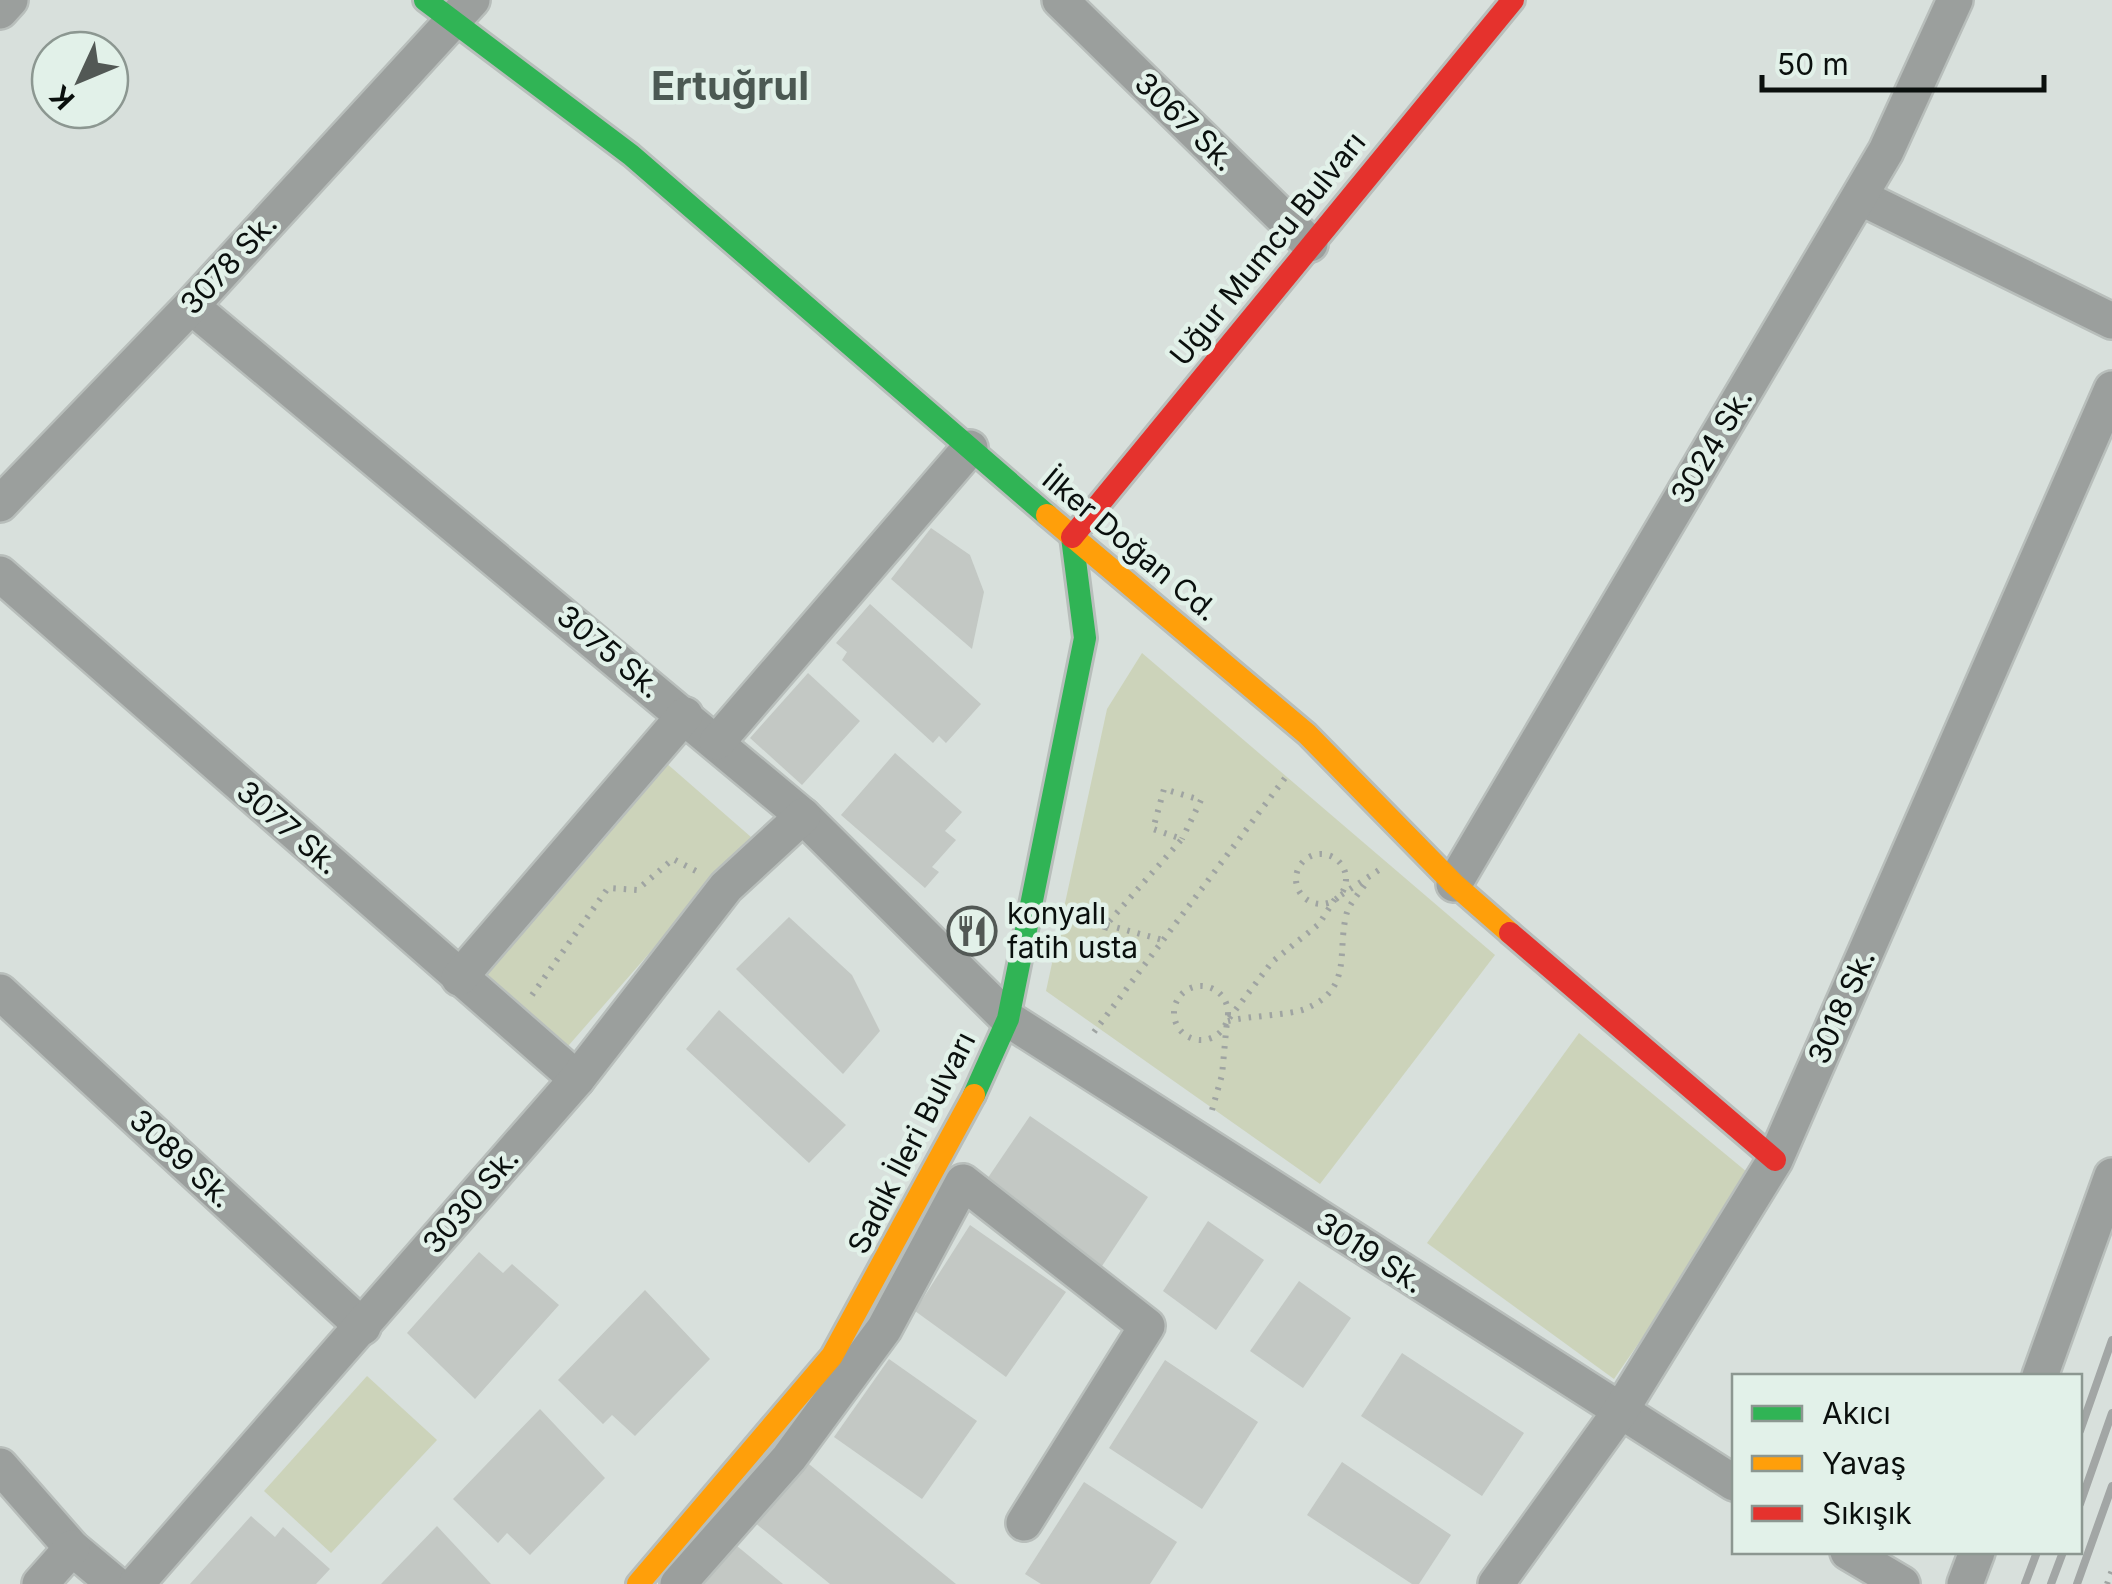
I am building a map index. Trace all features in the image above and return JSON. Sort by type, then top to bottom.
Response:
[{"type":"main road","name":"Uğur Mumcu Bulvarı","points":[[1072,537],[1512,0]]},
{"type":"main road","name":"İlker Doğan Cd.","points":[[450,6],[632,155],[1072,537],[1314,740],[1454,884],[1775,1160]]},
{"type":"main road","name":"Sadık İleri Bulvarı","points":[[638,1584],[832,1356],[959,1129],[1008,1020],[1085,638],[1072,537]]},
{"type":"street","points":[[0,11],[10,0]]},
{"type":"street","name":"3067 Sk.","points":[[1060,0],[1310,244]]},
{"type":"street","name":"3024 Sk.","points":[[1454,884],[1860,196],[1956,0]]},
{"type":"street","name":"3078 Sk.","points":[[0,504],[190,306],[450,6]]},
{"type":"street","points":[[1860,196],[2112,321]]},
{"type":"street","name":"3075 Sk.","points":[[190,306],[803,816],[1008,1020]]},
{"type":"street","name":"3018 Sk.","points":[[1496,1584],[1619,1413],[1775,1160],[2112,389]]},
{"type":"street","points":[[717,742],[970,448]]},
{"type":"street","name":"3077 Sk.","points":[[0,574],[577,1079]]},
{"type":"street","points":[[459,978],[685,715]]},
{"type":"street","name":"3030 Sk.","points":[[136,1584],[577,1079],[726,887],[803,816]]},
{"type":"street","name":"3089 Sk.","points":[[4,1005],[362,1327]]},
{"type":"street","name":"3019 Sk.","points":[[1008,1020],[1732,1482]]},
{"type":"street","points":[[2041,1374],[2112,1176]]},
{"type":"street","points":[[678,1584],[789,1458],[884,1329],[963,1182],[1147,1326],[1024,1523]]},
{"type":"street","points":[[0,1466],[72,1548],[115,1584]]},
{"type":"street","points":[[40,1584],[72,1548]]},
{"type":"street","points":[[1851,1554],[1902,1584]]},
{"type":"street","points":[[1965,1584],[1975,1554]]},
{"type":"path","points":[[1072,1061],[1314,740]]},
{"type":"path","points":[[1098,950],[1106,925],[1182,839],[1200,800],[1164,790],[1153,829],[1182,839]]},
{"type":"path","points":[[1202,1144],[1222,1075],[1227,1021],[1224,998],[1208,987],[1182,994],[1174,1009],[1182,1032],[1197,1040],[1213,1038],[1227,1021],[1258,977],[1319,924],[1335,900],[1344,887],[1341,863],[1327,854],[1310,855],[1298,866],[1298,891],[1319,904],[1335,900],[1366,882],[1412,841]]},
{"type":"path","points":[[512,1024],[608,888],[637,890],[673,859],[726,887]]},
{"type":"path","points":[[1227,1021],[1261,1013],[1302,1012],[1333,988],[1344,964],[1346,914],[1366,882]]},
{"type":"path","points":[[1106,925],[1163,940]]},
{"type":"path","points":[[2107,1584],[2112,1570]]},
{"type":"green space","points":[[1142,653],[1495,955],[1320,1184],[1046,991],[1107,709]]},
{"type":"green space","points":[[665,762],[751,837],[562,1053],[478,982]]},
{"type":"green space","points":[[1579,1033],[1753,1177],[1614,1379],[1427,1243]]},
{"type":"green space","points":[[367,1376],[437,1440],[331,1553],[264,1491]]},
{"type":"building","points":[[931,528],[970,555],[984,592],[972,649],[891,579]]},
{"type":"building","points":[[870,604],[981,704],[946,743],[939,736],[933,743],[842,660],[847,652],[836,643]]},
{"type":"building","points":[[808,673],[860,721],[802,785],[750,738]]},
{"type":"building","points":[[895,753],[962,812],[945,831],[956,840],[932,867],[939,872],[925,888],[841,815]]},
{"type":"building","points":[[789,917],[852,975],[880,1031],[843,1074],[736,969]]},
{"type":"building","points":[[719,1010],[846,1125],[809,1163],[686,1049]]},
{"type":"building","points":[[1030,1116],[1148,1197],[1102,1266],[983,1185]]},
{"type":"building","points":[[1208,1221],[1264,1260],[1216,1330],[1163,1291]]},
{"type":"building","points":[[970,1225],[1066,1292],[1006,1377],[915,1311]]},
{"type":"building","points":[[479,1252],[503,1273],[512,1264],[559,1305],[475,1399],[407,1333]]},
{"type":"building","points":[[1299,1281],[1351,1318],[1303,1388],[1250,1351]]},
{"type":"building","points":[[645,1290],[710,1359],[635,1436],[612,1415],[603,1424],[558,1380]]},
{"type":"building","points":[[1402,1353],[1524,1433],[1482,1496],[1361,1416]]},
{"type":"building","points":[[889,1359],[977,1421],[922,1499],[834,1437]]},
{"type":"building","points":[[1165,1360],[1258,1422],[1202,1509],[1109,1448]]},
{"type":"building","points":[[540,1409],[605,1478],[530,1555],[507,1533],[498,1543],[453,1499]]},
{"type":"building","points":[[804,1460],[956,1584],[830,1584],[754,1522]]},
{"type":"building","points":[[1342,1462],[1451,1535],[1419,1584],[1412,1584],[1307,1515]]},
{"type":"building","points":[[1084,1482],[1177,1542],[1150,1584],[1041,1584],[1025,1574]]},
{"type":"building","points":[[251,1516],[275,1537],[283,1527],[330,1569],[316,1584],[190,1584]]},
{"type":"building","points":[[437,1526],[491,1584],[381,1584]]},
{"type":"building","points":[[737,1546],[783,1584],[704,1584]]},
{"type":"railway","points":[[2082,1425],[2112,1340]]},
{"type":"railway","points":[[2082,1498],[2112,1413]]},
{"type":"railway","points":[[2077,1584],[2112,1486]]},
{"type":"railway","points":[[2025,1584],[2036,1554]]},
{"type":"railway","points":[[2051,1584],[2062,1554]]},
{"type":"traffic: fast","points":[[425,0],[631,155],[1047,515]]},
{"type":"traffic: fast","points":[[974,1095],[1008,1019],[1085,638],[1072,537]]},
{"type":"traffic: slow","points":[[1047,515],[1307,734],[1454,884],[1510,933]]},
{"type":"traffic: slow","points":[[638,1584],[832,1356],[974,1095]]},
{"type":"traffic: jam","points":[[1072,537],[1513,0]]},
{"type":"traffic: jam","points":[[1510,933],[1775,1160]]},
{"type":"place","name":"konyalı fatih usta","points":[[972,931]]},
{"type":"district","name":"Ertuğrul","points":[[730,86]]}]
